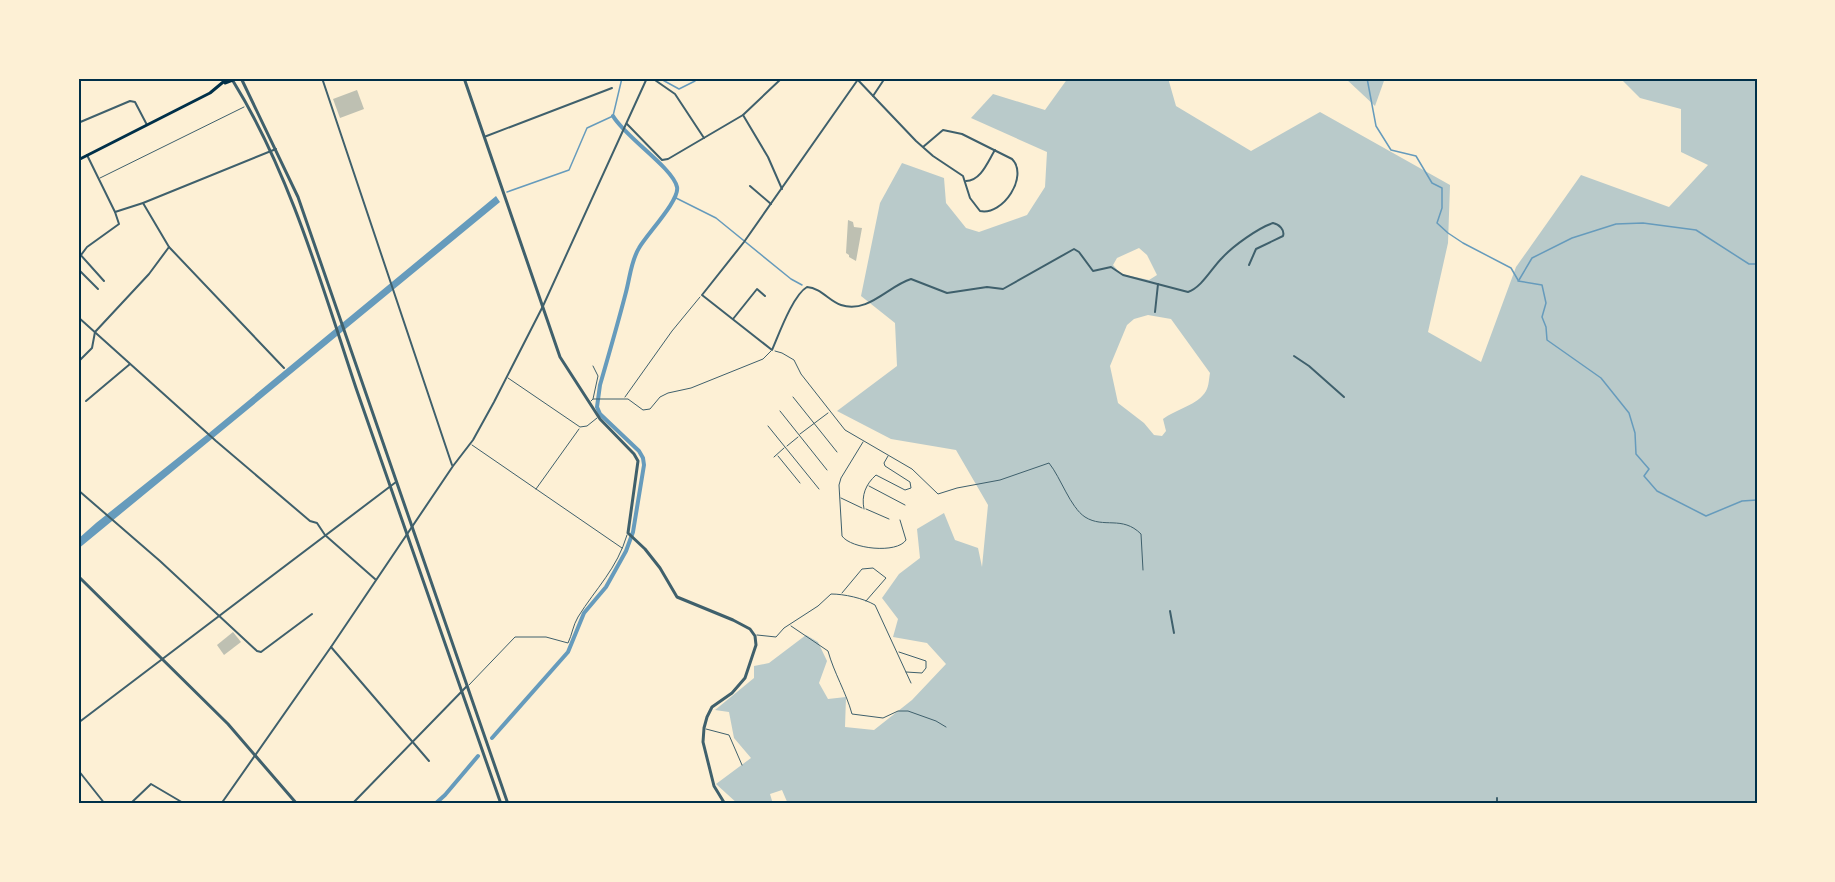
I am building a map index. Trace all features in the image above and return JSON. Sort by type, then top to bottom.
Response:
[{"type":"main road","points":[[78,160],[210,93],[230,79],[240,78]]},
{"type":"street","points":[[240,78],[298,197],[508,804]]},
{"type":"street","points":[[322,78],[453,466]]},
{"type":"street","points":[[464,78],[560,357],[591,401],[599,417],[638,461],[628,534],[660,568],[677,597],[733,620],[750,629],[755,636],[756,645],[745,678],[732,693],[712,707],[704,728],[703,742],[714,786],[725,804]]},
{"type":"street","points":[[221,804],[470,444],[543,306],[647,78]]},
{"type":"street","points":[[652,78],[679,97],[704,138]]},
{"type":"street","points":[[626,125],[662,160],[668,159],[743,114],[782,78]]},
{"type":"street","points":[[873,96],[885,78]]},
{"type":"street","points":[[230,79],[270,152],[291,200],[501,804]]},
{"type":"street","points":[[923,147],[946,130],[962,134],[995,150],[1012,159],[1019,169],[1011,193],[1004,202],[991,211],[980,211],[970,198],[961,174],[923,147],[857,79],[744,243],[702,295],[772,350],[800,292],[807,287],[815,288],[836,303],[845,306],[874,301],[911,279],[946,294],[987,287],[1003,289],[1074,249],[1080,252],[1093,271],[1111,267],[1123,275],[1186,292],[1191,291],[1223,257],[1260,229],[1274,223],[1279,225],[1283,236],[1256,249],[1250,265]]},
{"type":"street","points":[[484,137],[612,88]]},
{"type":"street","points":[[78,123],[130,101],[135,102],[147,125]]},
{"type":"street","points":[[743,114],[768,157],[782,189]]},
{"type":"street","points":[[115,212],[143,203],[276,149]]},
{"type":"street","points":[[965,181],[971,181],[979,176],[995,150]]},
{"type":"street","points":[[78,259],[79,253],[119,224],[87,155]]},
{"type":"street","points":[[750,186],[771,204]]},
{"type":"street","points":[[143,203],[169,247],[284,368]]},
{"type":"street","points":[[78,362],[92,348],[95,332],[149,274],[169,247]]},
{"type":"street","points":[[79,253],[104,281]]},
{"type":"street","points":[[314,264],[321,261]]},
{"type":"street","points":[[78,268],[98,289]]},
{"type":"street","points":[[1155,312],[1158,284]]},
{"type":"street","points":[[732,320],[758,289],[765,296]]},
{"type":"street","points":[[78,317],[216,441],[310,521],[317,523],[325,535],[375,579]]},
{"type":"street","points":[[1294,356],[1344,397]]},
{"type":"street","points":[[86,401],[130,364]]},
{"type":"street","points":[[78,723],[397,481]]},
{"type":"street","points":[[78,490],[219,614],[257,651],[261,652],[312,614]]},
{"type":"street","points":[[78,576],[196,691],[297,804]]},
{"type":"street","points":[[1170,611],[1174,633]]},
{"type":"street","points":[[331,647],[429,761]]},
{"type":"street","points":[[352,804],[467,686]]},
{"type":"street","points":[[78,770],[105,804]]},
{"type":"street","points":[[130,804],[151,784],[182,804]]},
{"type":"street","points":[[1497,798],[1497,804]]},
{"type":"lane","points":[[99,179],[246,106]]},
{"type":"lane","points":[[624,398],[702,295]]},
{"type":"lane","points":[[591,401],[624,398],[643,410],[650,408],[668,393],[691,388],[763,359],[772,350],[782,353],[794,360],[801,374],[848,432],[889,454],[912,470],[940,495],[957,488],[1000,480],[1049,462],[1078,512],[1095,521],[1128,524],[1141,534],[1143,570]]},
{"type":"lane","points":[[591,401],[598,376],[593,366]]},
{"type":"lane","points":[[506,377],[580,427],[587,426],[599,417]]},
{"type":"lane","points":[[793,397],[837,452]]},
{"type":"lane","points":[[780,411],[827,470]]},
{"type":"lane","points":[[774,457],[813,423],[830,412]]},
{"type":"lane","points":[[768,426],[819,489]]},
{"type":"lane","points":[[535,489],[580,427]]},
{"type":"lane","points":[[864,440],[841,478],[839,497],[842,536],[844,540],[857,546],[890,549],[903,544],[906,540],[900,520]]},
{"type":"lane","points":[[470,444],[623,548]]},
{"type":"lane","points":[[777,454],[800,483]]},
{"type":"lane","points":[[864,509],[862,498],[876,475],[904,490],[911,488],[910,482],[885,466],[884,463],[889,454]]},
{"type":"lane","points":[[868,485],[905,506]]},
{"type":"lane","points":[[839,497],[889,519]]},
{"type":"lane","points":[[467,686],[515,637],[546,637],[568,643],[577,619],[605,581],[628,534]]},
{"type":"lane","points":[[841,594],[863,568],[876,569],[886,578],[866,601]]},
{"type":"lane","points":[[755,636],[776,637],[831,594],[841,594],[866,601],[875,605],[911,683]]},
{"type":"lane","points":[[790,624],[828,651],[833,673],[847,698],[852,714],[883,718],[898,711],[908,711],[946,727]]},
{"type":"lane","points":[[897,652],[926,661],[926,668],[922,673],[906,672]]},
{"type":"lane","points":[[704,728],[729,735],[742,765]]},
{"type":"shaded area","points":[[1068,78],[1168,78],[1176,106],[1251,151],[1320,112],[1450,185],[1448,243],[1428,332],[1481,362],[1516,267],[1581,175],[1669,207],[1708,165],[1681,152],[1681,109],[1640,98],[1620,78],[1757,78],[1757,804],[788,804],[782,790],[770,794],[773,804],[738,804],[716,784],[751,758],[734,738],[729,712],[715,710],[754,678],[754,666],[769,663],[806,635],[818,642],[827,661],[819,683],[828,699],[846,697],[845,727],[874,730],[912,700],[946,664],[927,643],[893,637],[898,619],[882,598],[899,574],[920,558],[917,529],[944,513],[955,540],[978,548],[982,567],[988,505],[956,450],[891,439],[837,411],[897,366],[895,323],[861,296],[880,203],[902,163],[944,178],[946,203],[966,228],[979,232],[1027,215],[1045,187],[1047,152],[971,118],[993,94],[1045,110]],"holes":[[[1139,248],[1147,255],[1157,275],[1149,280],[1121,274],[1113,265],[1117,258]],[[1148,315],[1171,319],[1210,373],[1208,387],[1198,400],[1163,419],[1166,431],[1162,436],[1154,435],[1144,423],[1118,403],[1110,366],[1127,325],[1134,319]]]},
{"type":"shaded area","points":[[1345,78],[1385,78],[1375,106]]},
{"type":"water","points":[[496,196],[500,202],[78,549],[78,539],[96,523],[209,433]]},
{"type":"building","points":[[357,90],[364,109],[340,118],[333,99]]},
{"type":"building","points":[[848,220],[853,222],[854,227],[862,228],[856,261],[846,253]]},
{"type":"building","points":[[233,632],[241,642],[224,655],[217,645]]},
{"type":"waterway","points":[[507,192],[569,170],[587,128],[613,116],[622,78]]},
{"type":"waterway","points":[[659,78],[679,89],[695,81],[696,78]]},
{"type":"waterway","points":[[1367,78],[1376,126],[1391,150],[1416,156],[1432,183],[1442,188],[1442,208],[1437,223],[1463,243],[1511,268],[1518,280]]},
{"type":"waterway","points":[[492,738],[568,652],[584,613],[606,587],[626,551],[633,532],[644,465],[643,458],[639,451],[600,414],[597,407],[600,385],[634,258],[673,200],[677,187],[667,171],[613,116]]},
{"type":"waterway","points":[[676,198],[716,218],[791,279],[802,285]]},
{"type":"waterway","points":[[1519,280],[1532,258],[1572,238],[1616,224],[1643,223],[1696,230],[1749,264],[1757,264]]},
{"type":"waterway","points":[[1518,281],[1542,285],[1546,303],[1542,317],[1547,340],[1601,378],[1629,413],[1635,433],[1636,454],[1649,469],[1644,476],[1657,491],[1706,516],[1742,501],[1757,500]]},
{"type":"waterway","points":[[435,804],[478,756]]}]
